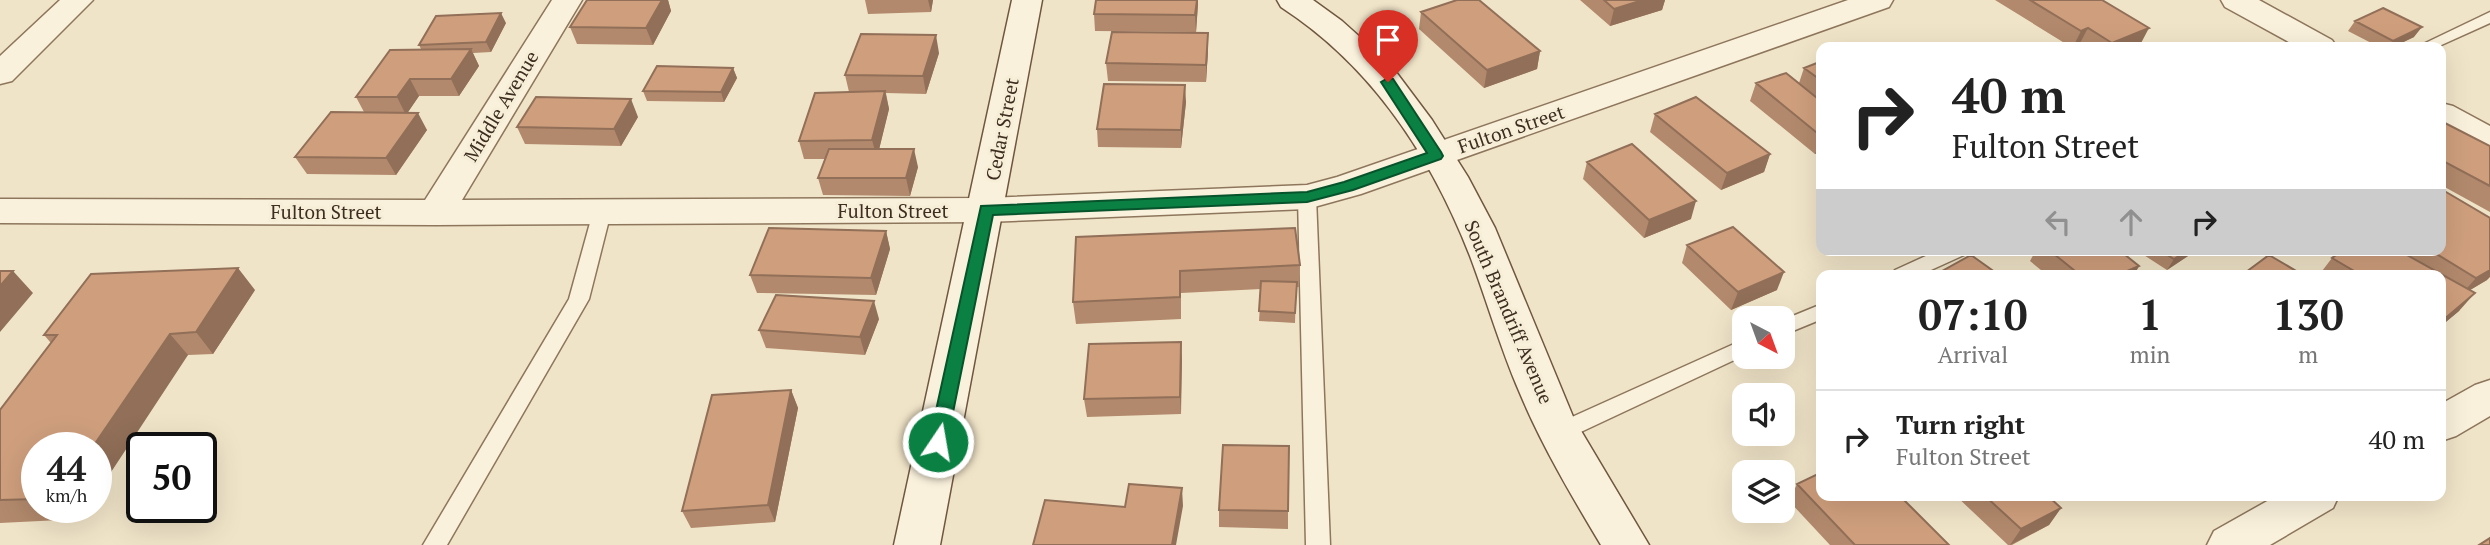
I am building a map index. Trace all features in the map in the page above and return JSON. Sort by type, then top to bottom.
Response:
[{"type":"street","points":[[0,74],[78,0]]},
{"type":"street","name":"Middle Avenue","points":[[436,213],[566,0]]},
{"type":"street","name":"Cedar Street","points":[[917,545],[1027,0]]},
{"type":"street","name":"South Brandriff Avenue","points":[[1292,0],[1350,44],[1388,82],[1436,156],[1476,229],[1497,277],[1521,347],[1560,432],[1626,545]]},
{"type":"street","name":"Fulton Street","points":[[0,211],[436,213],[986,210],[1307,197],[1436,156],[1878,0]]},
{"type":"street","points":[[2236,0],[2312,42]]},
{"type":"street","points":[[2446,117],[2490,141]]},
{"type":"street","points":[[2446,421],[2490,396]]},
{"type":"street","points":[[2230,545],[2307,501]]},
{"type":"lane","points":[[2436,42],[2490,17]]},
{"type":"lane","points":[[1307,197],[1318,545]]},
{"type":"lane","points":[[435,545],[579,299],[603,212]]},
{"type":"lane","points":[[1913,270],[1944,256]]},
{"type":"lane","points":[[1796,322],[1816,314]]},
{"type":"lane","points":[[1560,432],[1732,352]]},
{"type":"building","points":[[587,0],[662,0],[646,28],[570,27]]},
{"type":"building","points":[[1096,0],[1197,0],[1195,15],[1094,14]]},
{"type":"building","points":[[1457,0],[1479,0],[1540,51],[1487,70],[1421,12]]},
{"type":"building","points":[[1604,0],[1643,0],[1614,9]]},
{"type":"building","points":[[2030,0],[2102,0],[2149,28],[2114,42],[2088,28],[2081,31]]},
{"type":"building","points":[[2383,8],[2422,27],[2393,41],[2355,21]]},
{"type":"building","points":[[501,13],[486,42],[419,45],[436,16]]},
{"type":"building","points":[[1112,32],[1208,33],[1206,65],[1106,63]]},
{"type":"building","points":[[861,34],[936,35],[923,76],[845,75]]},
{"type":"building","points":[[471,49],[451,79],[410,79],[397,97],[356,97],[390,50]]},
{"type":"building","points":[[1816,63],[1816,77],[1804,68]]},
{"type":"building","points":[[657,66],[733,68],[721,92],[643,91]]},
{"type":"building","points":[[1786,73],[1816,97],[1816,132],[1756,83]]},
{"type":"building","points":[[1104,84],[1185,85],[1181,130],[1097,129]]},
{"type":"building","points":[[885,91],[872,140],[799,141],[815,93]]},
{"type":"building","points":[[536,97],[631,99],[614,129],[517,127]]},
{"type":"building","points":[[1696,97],[1770,154],[1727,173],[1655,114]]},
{"type":"building","points":[[331,112],[418,113],[386,158],[295,157]]},
{"type":"building","points":[[2446,124],[2490,146],[2490,186],[2446,163]]},
{"type":"building","points":[[1632,144],[1696,201],[1649,220],[1587,162]]},
{"type":"building","points":[[829,149],[914,149],[906,178],[818,178]]},
{"type":"building","points":[[2446,192],[2490,218],[2490,270],[2476,278],[2440,256],[2446,256]]},
{"type":"building","points":[[1733,227],[1784,272],[1738,292],[1687,245]]},
{"type":"building","points":[[769,228],[886,231],[871,278],[750,275]]},
{"type":"building","points":[[1295,228],[1300,265],[1180,271],[1180,297],[1073,302],[1076,237]]},
{"type":"building","points":[[1972,256],[1992,270],[1944,270]]},
{"type":"building","points":[[2056,256],[2126,256],[2139,266],[2130,270],[2074,270]]},
{"type":"building","points":[[2271,256],[2294,270],[2249,270]]},
{"type":"building","points":[[2409,256],[2434,270],[2352,270],[2332,258]]},
{"type":"building","points":[[238,268],[196,332],[170,334],[103,432],[21,432],[21,499],[0,500],[0,410],[57,335],[44,335],[91,274]]},
{"type":"building","points":[[0,271],[13,271],[0,286]]},
{"type":"building","points":[[2446,277],[2475,293],[2446,318]]},
{"type":"building","points":[[1261,281],[1297,282],[1295,313],[1259,311]]},
{"type":"building","points":[[776,295],[874,301],[860,337],[759,330]]},
{"type":"building","points":[[1181,342],[1180,397],[1084,399],[1089,344]]},
{"type":"building","points":[[791,390],[768,505],[682,511],[712,395]]},
{"type":"building","points":[[1223,445],[1289,446],[1288,511],[1219,510]]},
{"type":"building","points":[[1816,475],[1816,501],[1905,501],[1949,545],[1855,545],[1797,484]]},
{"type":"building","points":[[1129,484],[1182,488],[1172,545],[1033,545],[1045,500],[1125,507]]},
{"type":"building","points":[[1991,501],[2053,501],[2061,508],[2021,529]]},
{"type":"building","points":[[2490,538],[2490,545],[2479,545]]},
{"type":"route","points":[[938,442],[986,210],[1307,197],[1436,156],[1388,82]]}]
